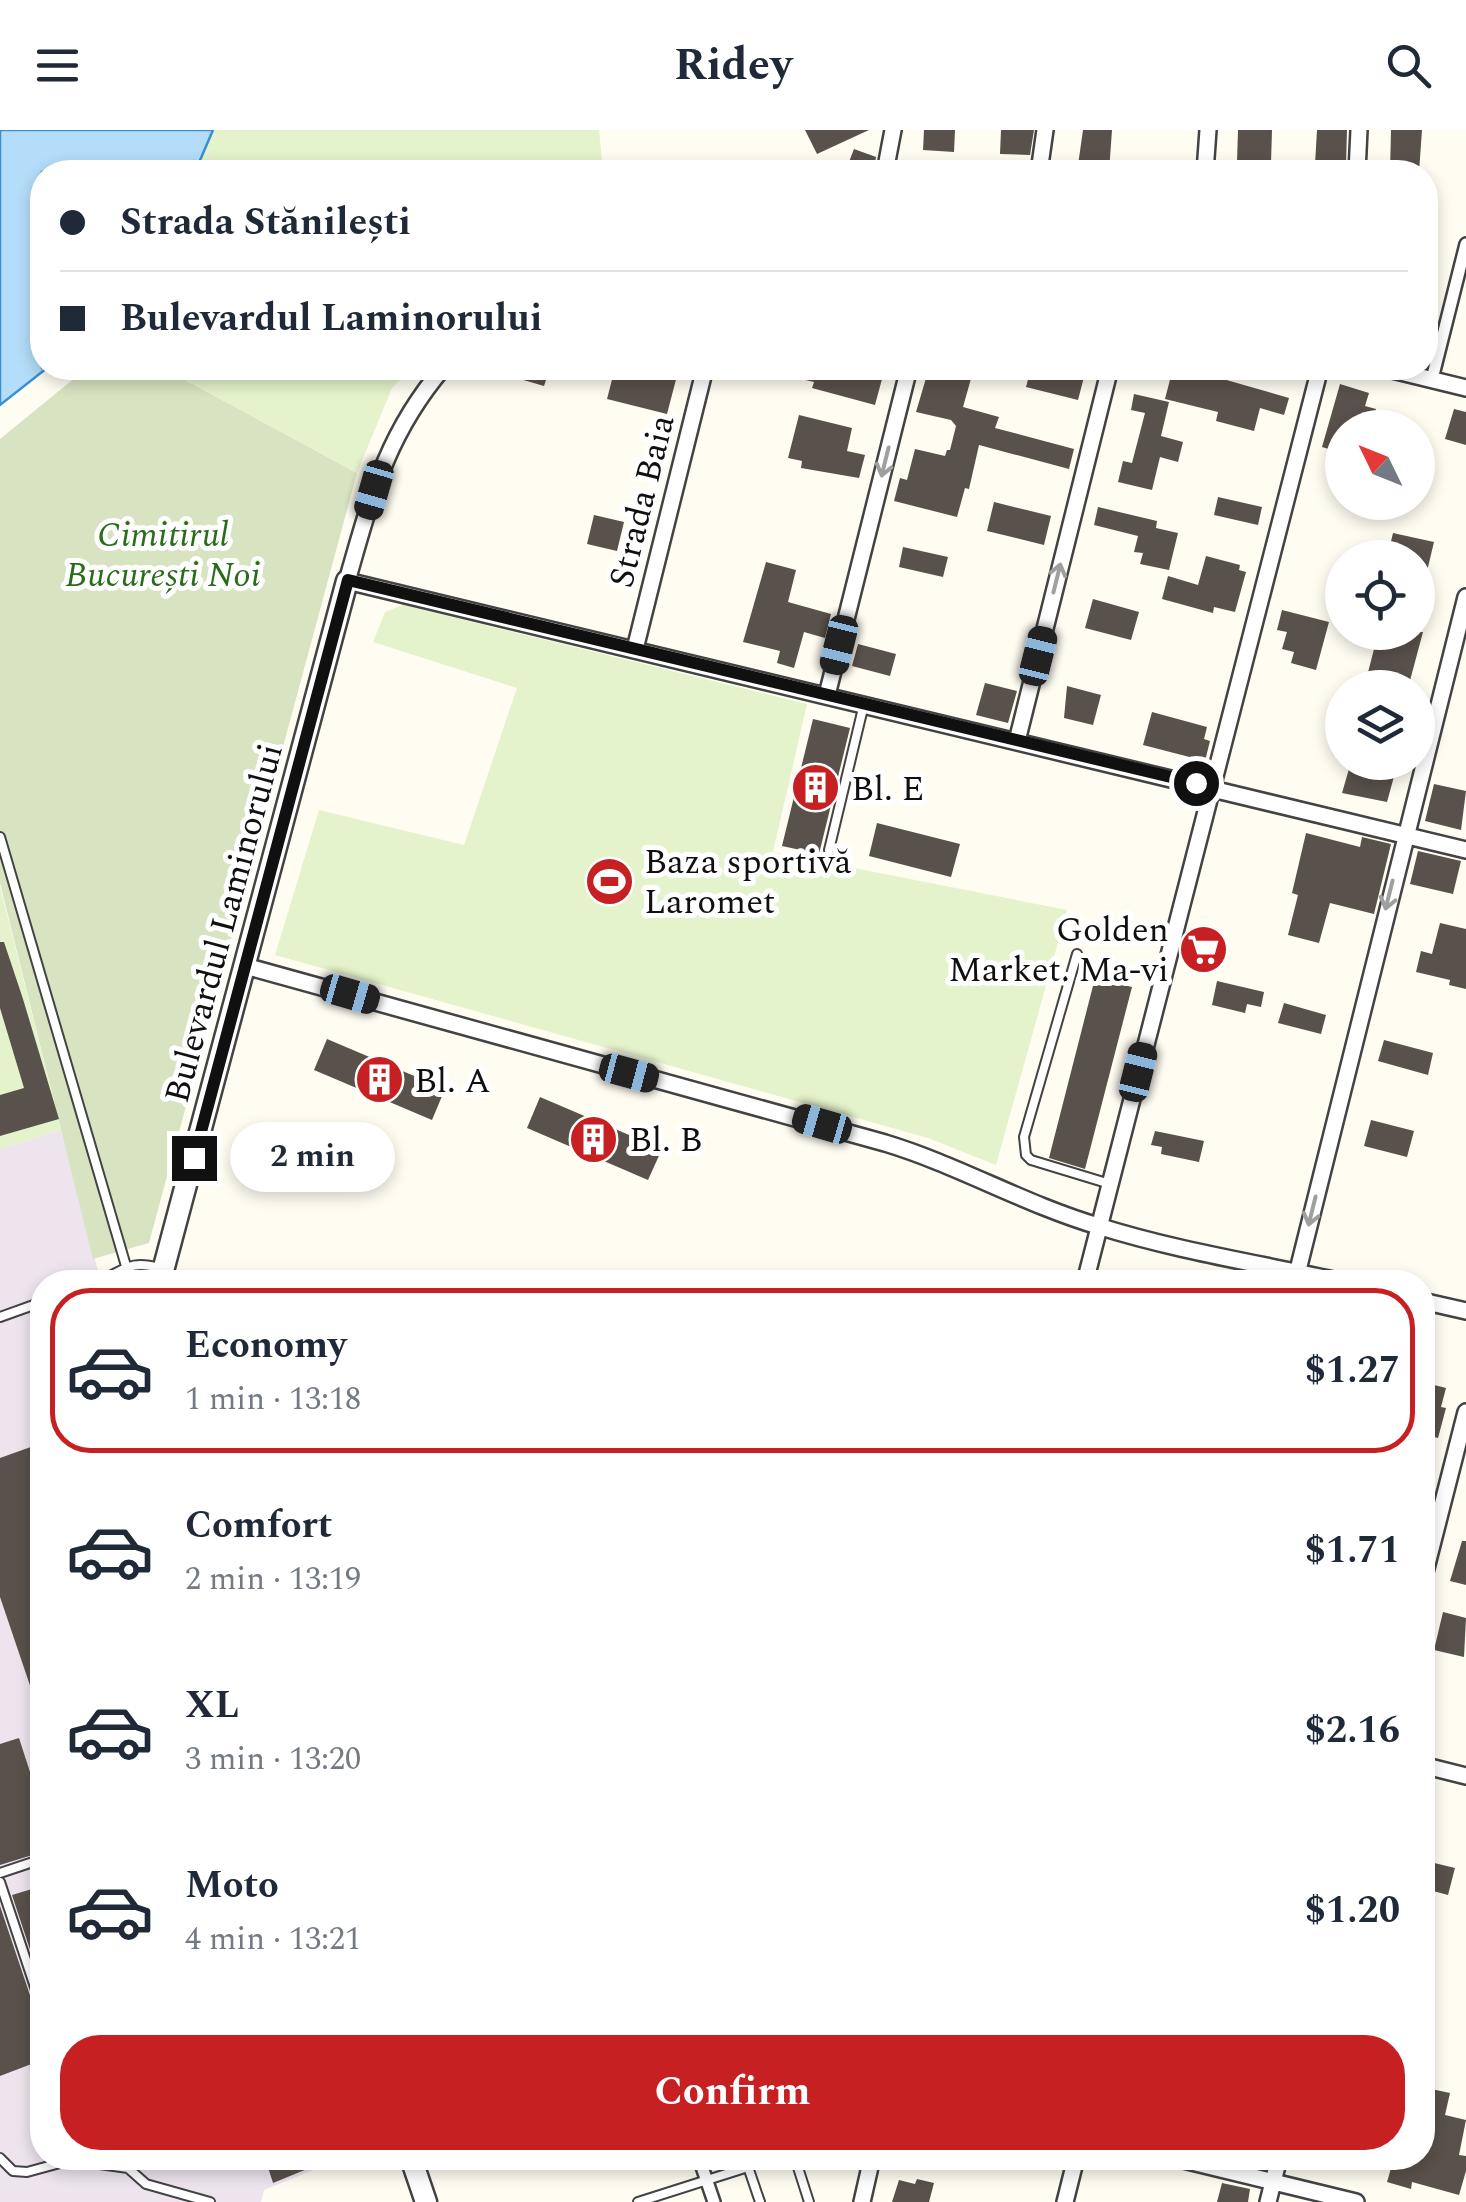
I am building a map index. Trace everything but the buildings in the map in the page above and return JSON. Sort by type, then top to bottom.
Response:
[{"type":"street","points":[[887,160],[893,130]]},
{"type":"street","points":[[1040,160],[1044,130]]},
{"type":"street","points":[[1206,160],[1208,130]]},
{"type":"street","points":[[1358,160],[1360,130]]},
{"type":"street","points":[[1438,355],[1466,244]]},
{"type":"street","points":[[433,380],[393,440],[348,580],[1466,850]]},
{"type":"street","name":"Strada Baia","points":[[635,649],[701,380]]},
{"type":"street","points":[[826,695],[906,380]]},
{"type":"street","points":[[1017,741],[1107,380]]},
{"type":"street","points":[[1088,1270],[1317,380]]},
{"type":"street","points":[[1436,380],[1466,388]]},
{"type":"street","name":"Bulevardul Laminorului","points":[[164,1270],[348,580]]},
{"type":"street","points":[[1298,1270],[1466,597]]},
{"type":"street","points":[[245,966],[885,1143],[922,1154],[1025,1200],[1099,1227],[1268,1270]]},
{"type":"street","points":[[1435,1304],[1466,1311]]},
{"type":"street","points":[[1435,1533],[1466,1412]]},
{"type":"street","points":[[1435,1768],[1466,1776]]},
{"type":"street","points":[[415,2170],[426,2202]]},
{"type":"street","points":[[703,2170],[714,2202]]},
{"type":"street","points":[[862,2202],[869,2170]]},
{"type":"street","points":[[1065,2202],[1073,2170]]},
{"type":"street","points":[[1226,2170],[1356,2202]]},
{"type":"street","points":[[1268,2202],[1276,2170]]},
{"type":"lane","points":[[829,850],[864,704]]},
{"type":"lane","points":[[0,838],[126,1266],[124,1270]]},
{"type":"lane","points":[[1077,954],[1024,1146],[1031,1160],[1110,1184]]},
{"type":"lane","points":[[126,1266],[138,1262],[152,1270]]},
{"type":"lane","points":[[0,1317],[30,1306]]},
{"type":"lane","points":[[0,1872],[30,1862]]},
{"type":"lane","points":[[0,1882],[30,1972]]},
{"type":"lane","points":[[0,2158],[13,2171],[34,2170]]},
{"type":"lane","points":[[130,2170],[146,2184],[210,2202]]},
{"type":"lane","points":[[638,2202],[729,2170]]},
{"type":"lane","points":[[750,2170],[760,2202]]},
{"type":"lane","points":[[798,2170],[809,2202]]},
{"type":"shaded area","points":[[61,1130],[98,1270],[30,1270],[30,2170],[313,2170],[264,2190],[261,2202],[0,2202],[0,1149]]},
{"type":"green space","points":[[213,130],[599,130],[602,160],[200,160]]},
{"type":"green space","name":"Cimitirul București Noi","points":[[72,380],[185,380],[357,473],[149,1243],[93,1259],[0,883],[0,439]]},
{"type":"green space","points":[[185,380],[400,380],[392,388],[357,473]]},
{"type":"green space","name":"Baza sportivă Laromet","points":[[403,605],[807,704],[773,852],[1067,910],[996,1165],[928,1138],[275,955],[319,810],[464,845],[517,688],[373,642],[385,612]]},
{"type":"green space","points":[[0,886],[61,1130],[0,1149]]},
{"type":"water","points":[[0,130],[213,130],[200,160],[30,160],[32,380],[0,405]]},
{"type":"place","name":"Bl. E","points":[[816,788]]},
{"type":"place","name":"Baza sportivă Laromet","points":[[609,881]]},
{"type":"place","name":"Golden Market. Ma-vi","points":[[1204,949]]},
{"type":"place","name":"Bl. A","points":[[379,1080]]},
{"type":"place","name":"Bl. B","points":[[594,1139]]},
{"type":"route","points":[[194,1158],[348,580],[1196,783]]}]
